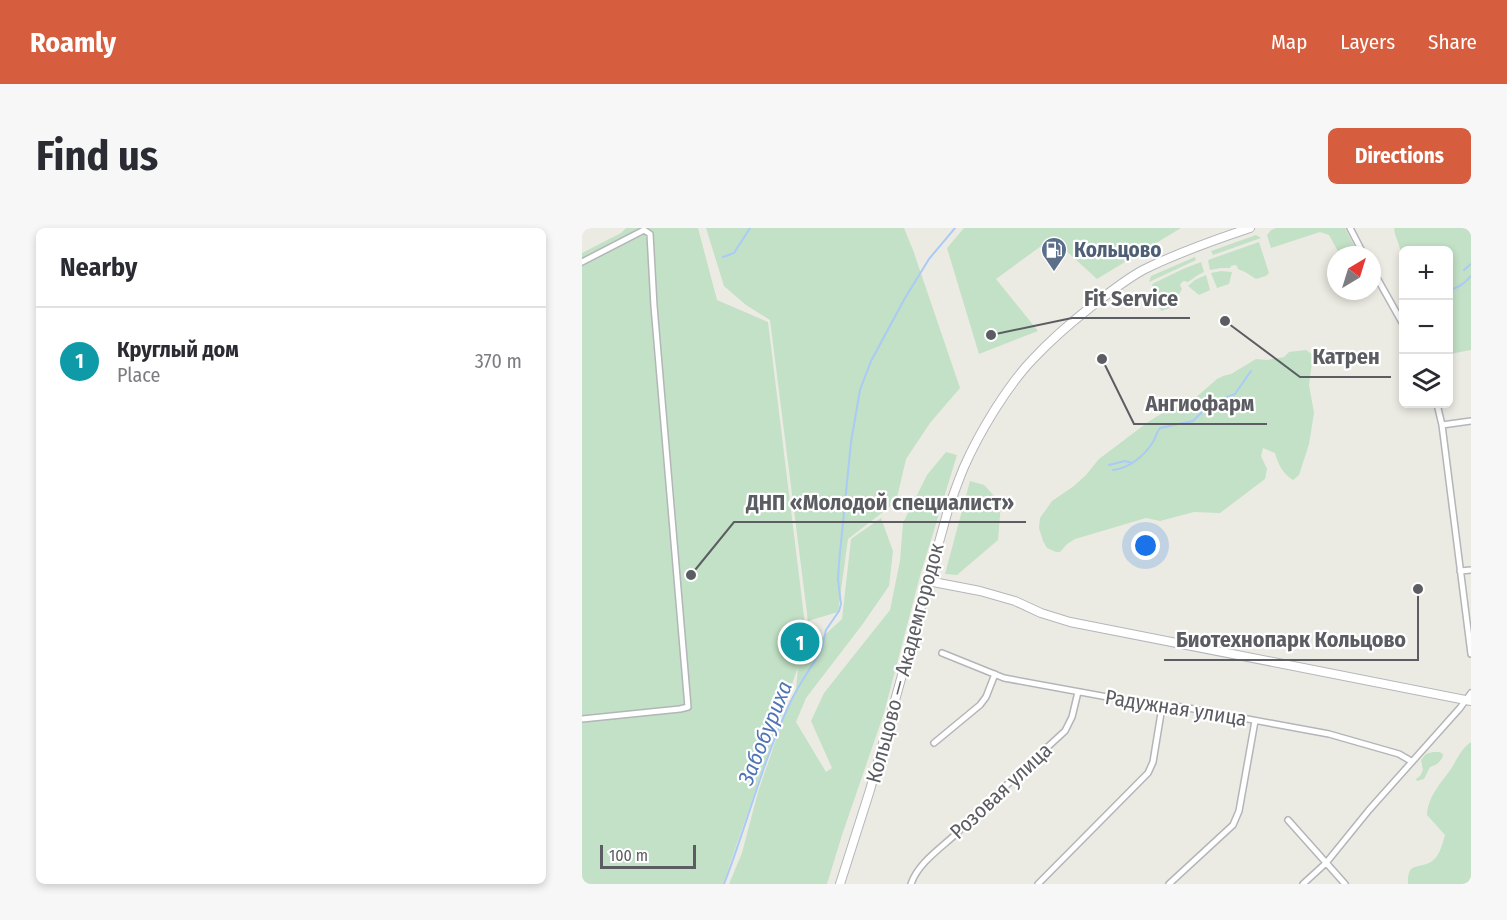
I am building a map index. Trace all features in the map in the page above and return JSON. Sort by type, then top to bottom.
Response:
[{"type":"main road","name":"Кольцово — Академгородок","points":[[840,884],[870,790],[948,510],[963,468],[1003,398],[1032,360],[1065,328],[1104,296],[1142,271],[1186,251],[1250,228]]},
{"type":"main road","points":[[928,581],[980,591],[1015,601],[1041,613],[1070,622],[1469,698]]},
{"type":"street","points":[[1350,228],[1359,246]]},
{"type":"street","points":[[582,262],[644,230],[650,234],[688,707],[582,719]]},
{"type":"street","points":[[1381,285],[1399,317]]},
{"type":"street","points":[[1438,408],[1442,424],[1471,654]]},
{"type":"street","points":[[1442,424],[1471,421]]},
{"type":"street","points":[[1460,571],[1471,570]]},
{"type":"street","name":"Радужная улица","points":[[942,653],[1004,678],[1162,708],[1183,707],[1329,734],[1399,754],[1411,761]]},
{"type":"street","points":[[934,742],[980,705],[986,697],[995,674]]},
{"type":"street","name":"Розовая улица","points":[[910,884],[924,864],[987,802],[1065,731],[1072,717],[1078,692]]},
{"type":"street","points":[[1303,884],[1326,863],[1411,761],[1469,698]]},
{"type":"street","points":[[1038,884],[1148,773],[1153,762],[1162,708]]},
{"type":"street","points":[[1168,884],[1233,825],[1239,811],[1255,721]]},
{"type":"street","points":[[1288,820],[1345,884]]},
{"type":"green space","points":[[626,228],[698,228],[717,300],[768,322],[807,641],[802,656],[842,619],[851,539],[881,518],[893,551],[889,586],[806,698],[796,722],[826,772],[832,768],[811,721],[824,693],[890,610],[900,561],[903,523],[927,475],[946,452],[957,455],[920,576],[884,713],[827,884],[729,884],[742,853],[758,792],[782,722],[796,689],[798,667],[723,884],[582,884],[582,253],[621,233]]},
{"type":"green space","points":[[706,228],[904,228],[913,250],[960,388],[930,423],[906,459],[896,502],[848,539],[838,612],[808,621],[770,320],[746,305],[724,286]]},
{"type":"green space","points":[[964,228],[1181,228],[1097,279],[1052,238],[996,279],[1038,331],[979,354],[947,248]]},
{"type":"green space","points":[[1276,228],[1345,228],[1354,246],[1335,246],[1329,235],[1320,232],[1271,248],[1267,235]]},
{"type":"green space","points":[[1394,228],[1471,228],[1471,350],[1453,353],[1453,246],[1399,246]]},
{"type":"green space","points":[[1256,235],[1261,238],[1213,255],[1211,251]]},
{"type":"green space","points":[[1259,242],[1269,273],[1266,276],[1256,279],[1235,265],[1230,268],[1210,270],[1208,260]]},
{"type":"green space","points":[[1195,257],[1196,260],[1149,282],[1151,276]]},
{"type":"green space","points":[[1201,262],[1204,272],[1188,282],[1182,282],[1180,285],[1182,289],[1173,307],[1161,311],[1152,284]]},
{"type":"green space","points":[[1232,272],[1229,284],[1217,288],[1211,273]]},
{"type":"green space","points":[[1206,275],[1210,290],[1199,295],[1188,286]]},
{"type":"green space","points":[[1306,350],[1313,355],[1309,385],[1314,413],[1309,444],[1299,475],[1293,480],[1281,468],[1275,453],[1263,448],[1261,456],[1267,469],[1265,479],[1220,513],[1194,512],[1160,521],[1146,518],[1075,539],[1060,552],[1047,548],[1039,528],[1040,518],[1052,501],[1074,486],[1099,459],[1148,422],[1193,400],[1217,379],[1231,374],[1256,359],[1284,357],[1289,352]]},
{"type":"green space","points":[[970,481],[984,485],[1001,503],[998,540],[957,575],[945,574]]},
{"type":"green space","points":[[1471,742],[1471,884],[1408,884],[1411,870],[1429,863],[1440,851],[1445,835],[1427,815],[1428,808],[1436,790],[1462,751]]},
{"type":"green space","points":[[1442,753],[1442,758],[1430,767],[1424,779],[1417,781],[1416,779],[1423,770],[1421,760],[1426,754]]},
{"type":"waterway","points":[[723,257],[734,253],[750,228]]},
{"type":"waterway","name":"Забобуриха","points":[[724,884],[779,727],[796,692],[819,654],[826,630],[841,604],[838,580],[839,563],[851,442],[860,390],[871,361],[905,298],[929,259],[955,228]]},
{"type":"waterway","name":"Забобуриха","points":[[1464,270],[1471,264]]},
{"type":"waterway","points":[[1453,289],[1471,276]]},
{"type":"waterway","points":[[1113,470],[1125,467],[1141,456],[1153,442],[1160,428],[1193,421],[1210,404],[1235,394],[1251,371]]},
{"type":"waterway","points":[[1109,465],[1125,461],[1132,463]]},
{"type":"place","name":"Кольцово","points":[[1054,273]]},
{"type":"place","name":"Катрен","points":[[1225,321]]},
{"type":"place","name":"Fit Service","points":[[991,335]]},
{"type":"place","name":"Ангиофарм","points":[[1102,359]]},
{"type":"place","name":"ДНП «Молодой специалист»","points":[[691,575]]},
{"type":"place","name":"Биотехнопарк Кольцово","points":[[1418,589]]},
{"type":"place","name":"Круглый дом","points":[[800,642]]}]
